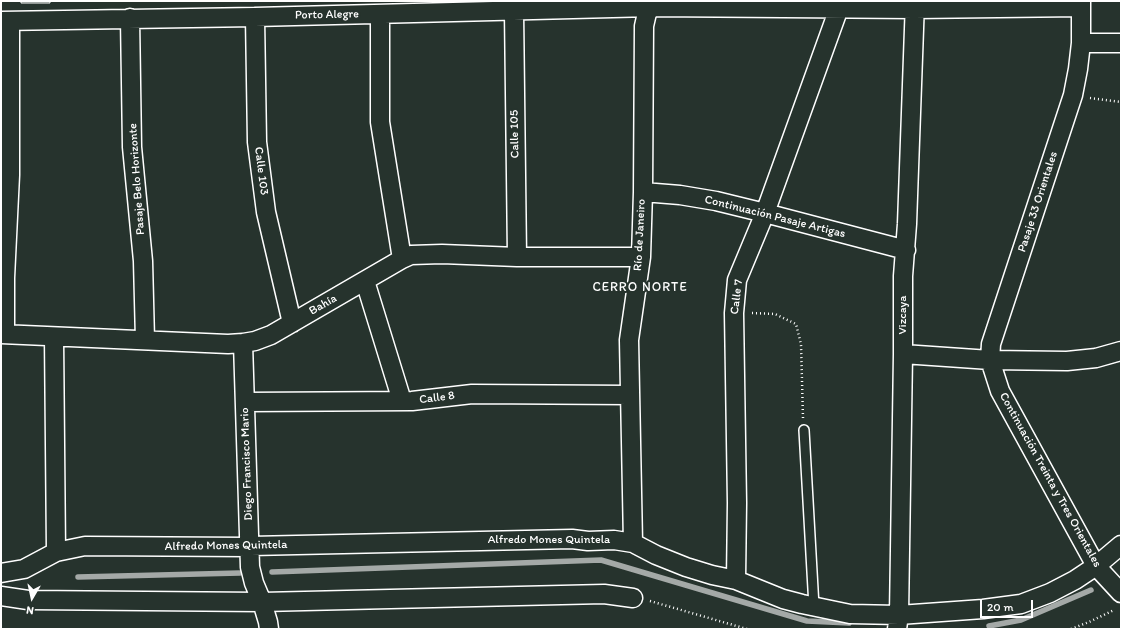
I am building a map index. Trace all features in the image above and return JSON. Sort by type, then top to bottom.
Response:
[{"type":"street","name":"Porto Alegre","points":[[5,21],[380,14],[653,4],[839,8],[915,5],[1081,4]]},
{"type":"street","name":"Río de Janeiro","points":[[633,543],[629,340],[641,257],[644,26],[647,13],[653,4]]},
{"type":"street","name":"Pasaje 33 Orientales","points":[[990,360],[991,344],[1073,95],[1081,43],[1081,4]]},
{"type":"street","name":"Vizcaya","points":[[898,622],[903,276],[906,250],[915,5]]},
{"type":"street","name":"Calle 7","points":[[736,580],[737,502],[734,313],[737,280],[765,212],[839,8]]},
{"type":"street","name":"Calle 105","points":[[514,10],[517,257]]},
{"type":"street","points":[[380,14],[380,122],[402,259]]},
{"type":"street","name":"Calle 103","points":[[255,17],[257,142],[266,212],[292,323]]},
{"type":"street","name":"Pasaje Belo Horizonte","points":[[130,18],[132,146],[144,261],[145,340]]},
{"type":"street","points":[[3,334],[10,175],[5,21]]},
{"type":"street","points":[[1081,43],[1121,43]]},
{"type":"street","name":"Continuación Pasaje Artigas","points":[[643,192],[680,195],[716,201],[765,212],[906,250]]},
{"type":"street","name":"Bahía","points":[[3,334],[244,344],[271,335],[402,259],[411,256],[442,254],[517,257],[641,257]]},
{"type":"street","points":[[365,281],[402,401]]},
{"type":"street","points":[[54,337],[56,552]]},
{"type":"street","name":"Diego Francisco Mario","points":[[244,344],[250,567],[254,583],[262,602],[269,629]]},
{"type":"street","points":[[903,354],[990,360],[1082,360],[1121,351]]},
{"type":"street","name":"Continuación Treinta y Tres Orientales","points":[[990,360],[1000,391],[1096,566],[1118,601]]},
{"type":"street","name":"Calle 8","points":[[245,402],[412,401],[472,394],[630,396]]},
{"type":"street","name":"Alfredo Mones Quintela","points":[[1,573],[24,569],[56,552],[85,546],[249,547],[572,539],[588,541],[614,540],[633,543],[656,555],[686,567],[712,575],[736,580],[783,598],[814,607],[898,622],[1021,604],[1050,593],[1075,580],[1096,566],[1121,545]]},
{"type":"street","points":[[1,596],[28,600],[262,602],[604,594],[633,598]]},
{"type":"lane","points":[[804,430],[814,607]]},
{"type":"path","points":[[1073,95],[1121,102]]},
{"type":"path","points":[[734,313],[775,314],[796,324],[800,344],[804,430]]},
{"type":"path","points":[[633,598],[666,605],[747,629]]},
{"type":"path","points":[[1071,629],[1089,622],[1118,601]]},
{"type":"building","points":[[21,1],[50,1],[50,3],[21,3]]},
{"type":"waterway","points":[[272,572],[601,560],[807,621],[849,623]]},
{"type":"waterway","points":[[78,577],[240,573]]},
{"type":"waterway","points":[[989,626],[1021,620],[1091,590]]},
{"type":"district","name":"CERRO NORTE","points":[[640,288]]}]
